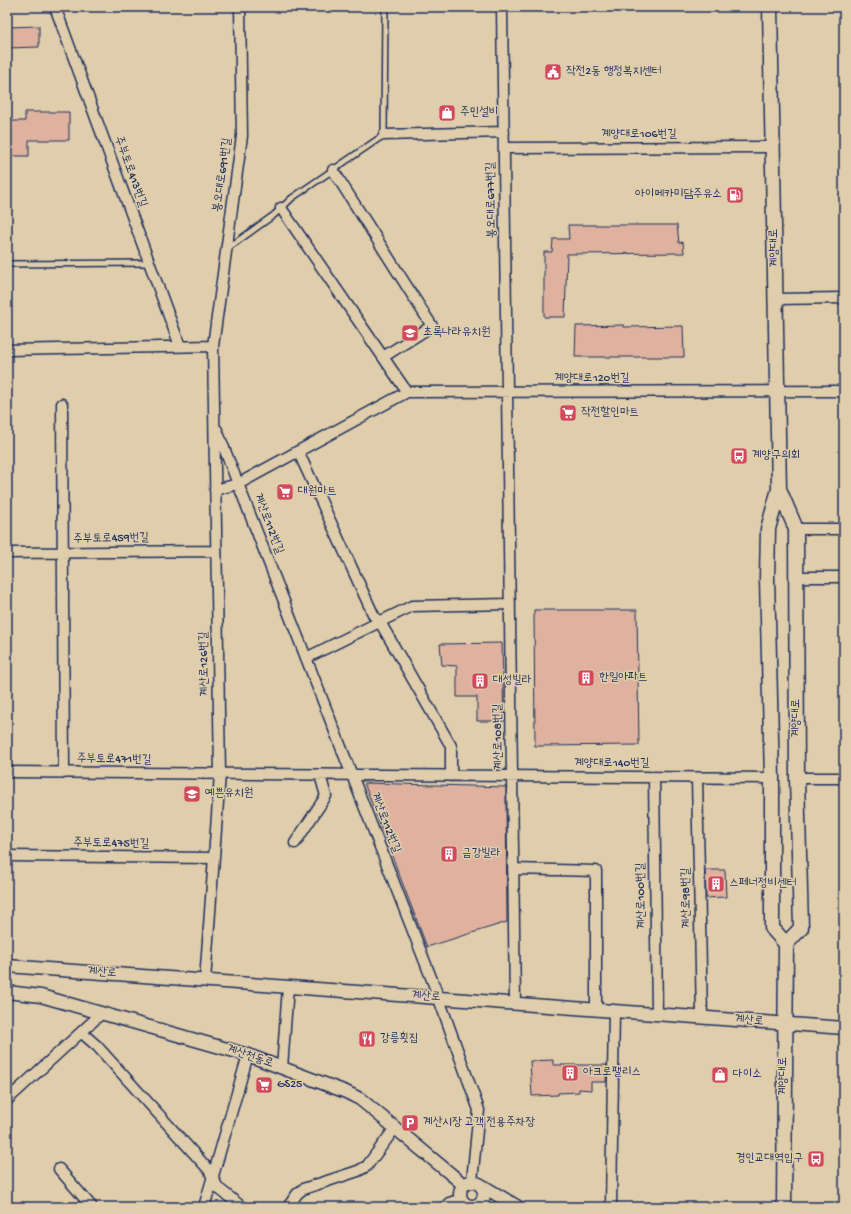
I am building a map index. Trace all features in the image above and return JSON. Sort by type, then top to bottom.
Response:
[{"type":"main road","name":"계양대로","points":[[770,7],[779,489],[768,529],[767,578],[772,778],[772,928],[786,944],[784,1207]]},
{"type":"main road","name":"계양대로","points":[[779,489],[796,529],[801,928],[786,944]]},
{"type":"street","name":"주부토로413번길","points":[[55,7],[180,346]]},
{"type":"street","name":"봉오대로691번길","points":[[213,346],[242,136],[240,7]]},
{"type":"street","name":"봉오대로677번길","points":[[502,7],[508,392]]},
{"type":"street","points":[[384,135],[504,132]]},
{"type":"street","name":"계양대로106번길","points":[[504,148],[773,147]]},
{"type":"street","points":[[334,170],[432,326],[383,357]]},
{"type":"street","points":[[281,208],[407,392]]},
{"type":"street","points":[[776,299],[844,298]]},
{"type":"street","points":[[7,350],[213,346]]},
{"type":"street","name":"계산로126번길","points":[[205,981],[220,774],[213,346]]},
{"type":"street","name":"계양대로120번길","points":[[215,490],[238,484],[407,392],[844,391]]},
{"type":"street","name":"계산로108번길","points":[[508,392],[515,1004]]},
{"type":"street","points":[[62,404],[64,773]]},
{"type":"street","name":"계산로112번길","points":[[214,422],[439,998],[479,1110],[472,1183]]},
{"type":"street","points":[[298,451],[374,616],[380,622],[451,746],[451,776]]},
{"type":"street","points":[[796,529],[844,529]]},
{"type":"street","name":"주부토로459번길","points":[[7,553],[216,551]]},
{"type":"street","points":[[796,577],[844,577]]},
{"type":"street","points":[[306,658],[412,606],[510,604]]},
{"type":"street","name":"주부토로471번길","points":[[7,772],[220,774]]},
{"type":"street","name":"계양대로140번길","points":[[220,774],[772,778]]},
{"type":"street","points":[[295,843],[326,796],[320,775]]},
{"type":"street","name":"계산로100번길","points":[[654,778],[657,1014]]},
{"type":"street","name":"계산로98번길","points":[[697,778],[702,1017]]},
{"type":"street","points":[[798,778],[844,778]]},
{"type":"street","name":"주부토로475번길","points":[[7,856],[214,858]]},
{"type":"street","points":[[513,869],[596,870],[596,1010]]},
{"type":"street","name":"계산로","points":[[7,966],[844,1028]]},
{"type":"street","points":[[282,1068],[288,987]]},
{"type":"street","name":"계산천동로","points":[[7,992],[41,996],[248,1055],[346,1092],[360,1099],[395,1128],[472,1183],[518,1207]]},
{"type":"street","points":[[611,1207],[614,1011]]},
{"type":"street","points":[[7,1100],[102,1013]]},
{"type":"street","points":[[81,1032],[102,1052],[209,1170],[218,1188],[242,1207]]},
{"type":"street","points":[[204,1207],[248,1055]]},
{"type":"street","points":[[288,1207],[297,1194],[303,1189],[358,1171],[367,1166],[395,1128]]},
{"type":"street","points":[[59,1169],[92,1207]]},
{"type":"street","points":[[445,1207],[449,1203],[466,1203],[472,1206],[478,1204],[483,1199],[484,1191],[472,1183],[460,1191],[466,1203]]},
{"type":"lane","points":[[226,249],[274,215],[292,198],[384,135],[385,7]]},
{"type":"lane","points":[[7,264],[149,263]]},
{"type":"building","points":[[39,26],[39,47],[7,48],[7,27]]},
{"type":"building","points":[[25,112],[69,112],[69,140],[29,140],[29,156],[7,156],[7,121],[25,121]]},
{"type":"building","points":[[568,225],[677,225],[679,243],[683,242],[684,253],[567,254],[565,317],[544,317],[544,252],[552,252],[553,239],[569,239]]},
{"type":"building","points":[[624,325],[624,327],[683,326],[684,357],[575,357],[576,326]]},
{"type":"building","name":"한일아파트","points":[[534,610],[637,610],[639,745],[535,746]]},
{"type":"building","name":"대성빌라","points":[[502,643],[504,721],[477,721],[477,697],[457,697],[457,666],[442,665],[440,644]]},
{"type":"building","name":"금강빌라","points":[[364,783],[506,787],[507,922],[427,947]]},
{"type":"building","name":"스페너정비센터","points":[[705,870],[725,870],[726,897],[706,898]]},
{"type":"building","name":"아크로팰리스","points":[[553,1060],[553,1065],[607,1065],[606,1082],[591,1082],[591,1090],[579,1089],[579,1092],[558,1093],[558,1095],[532,1096],[530,1061]]},
{"type":"place","name":"작전2동 행정복지센터","points":[[553,72]]},
{"type":"place","name":"주민설비","points":[[447,113]]},
{"type":"place","name":"아이메카미담주유소","points":[[735,195]]},
{"type":"place","name":"초록나라유치원","points":[[410,333]]},
{"type":"place","name":"작전할인마트","points":[[568,413]]},
{"type":"place","name":"계양구의회","points":[[739,456]]},
{"type":"place","name":"대원마트","points":[[285,492]]},
{"type":"place","name":"한일아파트","points":[[586,678]]},
{"type":"place","name":"대성빌라","points":[[480,681]]},
{"type":"place","name":"예쁜유치원","points":[[192,794]]},
{"type":"place","name":"금강빌라","points":[[449,854]]},
{"type":"place","name":"스페너정비센터","points":[[716,884]]},
{"type":"place","name":"강릉횟집","points":[[367,1039]]},
{"type":"place","name":"아크로팰리스","points":[[570,1073]]},
{"type":"place","name":"다이소","points":[[720,1075]]},
{"type":"place","name":"GS25","points":[[264,1085]]},
{"type":"place","name":"계산시장 고객 전용주차장","points":[[410,1123]]},
{"type":"place","name":"경인교대역입구","points":[[816,1159]]}]
